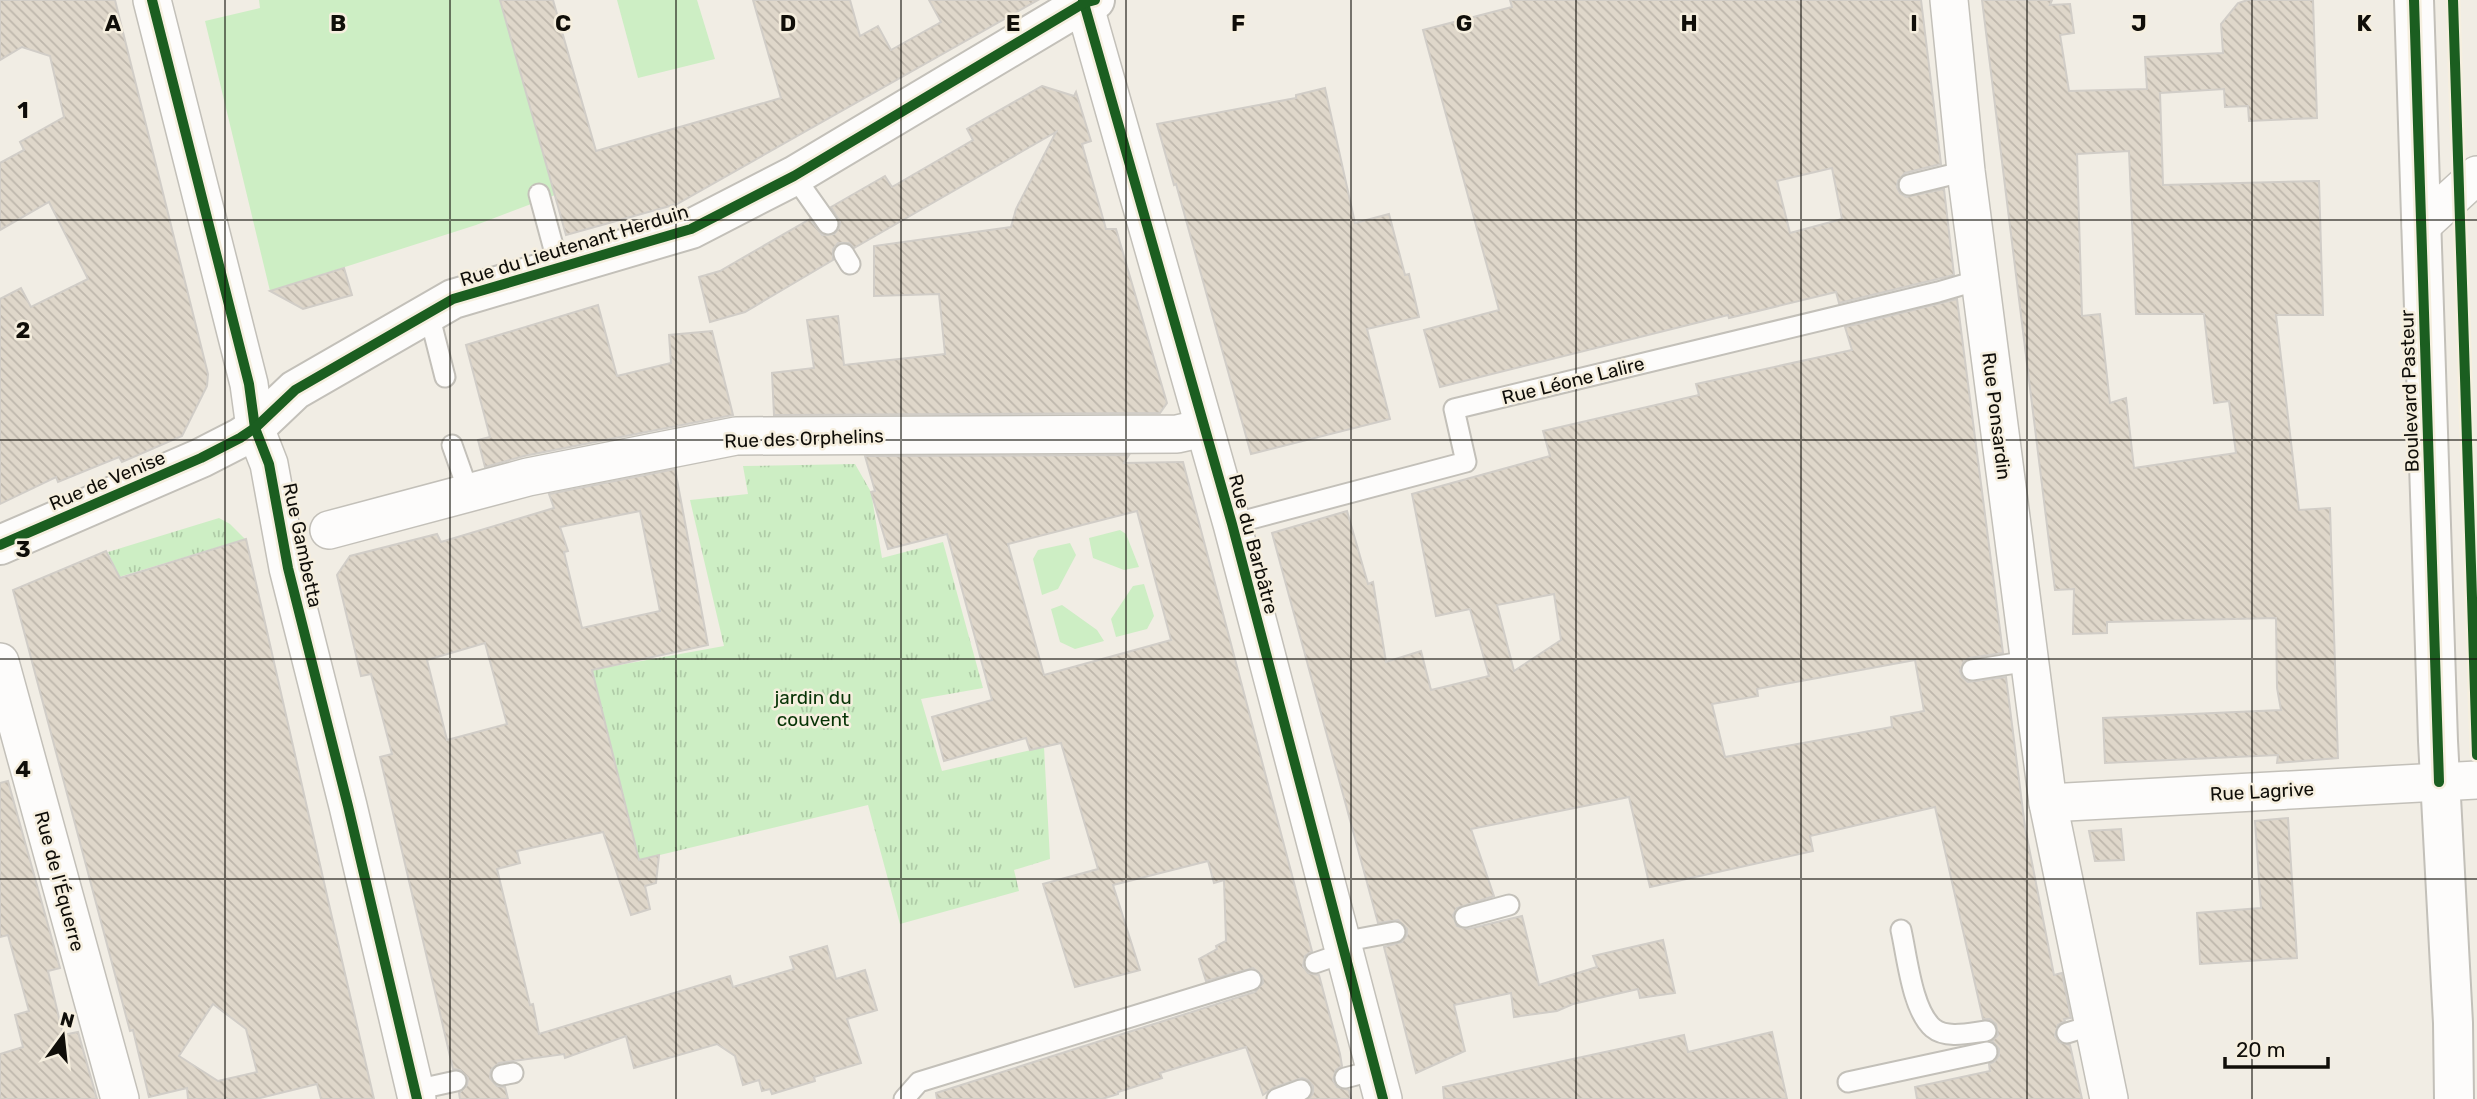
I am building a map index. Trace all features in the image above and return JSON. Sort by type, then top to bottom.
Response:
[{"type":"street","name":"Rue Gambetta","points":[[152,0],[249,384],[240,436],[269,464],[288,568],[416,1094]]},
{"type":"street","name":"Rue Ponsardin","points":[[1949,0],[1979,280],[2048,803],[2081,1018],[2109,1099]]},
{"type":"street","name":"Boulevard Pasteur","points":[[2414,0],[2439,782],[2456,1088]]},
{"type":"street","name":"Rue du Lieutenant Herduin","points":[[240,436],[295,390],[453,299],[691,229],[794,176],[1088,1]]},
{"type":"street","name":"Rue du Barbâtre","points":[[1088,1],[1232,524],[1334,953],[1368,1082]]},
{"type":"street","points":[[2421,226],[2477,175]]},
{"type":"street","name":"Rue des Orphelins","points":[[329,530],[528,477],[736,436],[1177,434],[1204,428]]},
{"type":"street","name":"Rue de Venise","points":[[0,545],[201,458],[240,436]]},
{"type":"street","name":"Rue de l'Équerre","points":[[0,662],[120,1099]]},
{"type":"street","name":"Rue Lagrive","points":[[2048,803],[2477,780]]},
{"type":"lane","points":[[1909,185],[1966,172]]},
{"type":"lane","points":[[794,176],[828,225]]},
{"type":"lane","name":"Rue du Lieutenant Herduin","points":[[539,194],[559,268]]},
{"type":"lane","name":"Rue Léone Lalire","points":[[1232,524],[1466,462],[1454,409],[1979,280]]},
{"type":"lane","points":[[429,314],[445,377]]},
{"type":"lane","points":[[452,445],[468,493]]},
{"type":"lane","points":[[1972,670],[2029,661]]},
{"type":"lane","points":[[1465,917],[1510,905]]},
{"type":"lane","points":[[1901,930],[1919,1010],[1934,1029],[1956,1035],[1986,1031]]},
{"type":"lane","points":[[1334,953],[1395,932]]},
{"type":"lane","points":[[904,1099],[919,1082],[1251,980]]},
{"type":"lane","points":[[1848,1082],[1987,1052]]},
{"type":"lane","name":"Rue Gambetta","points":[[416,1094],[456,1081]]},
{"type":"lane","points":[[1277,1099],[1301,1090]]},
{"type":"green space","points":[[259,0],[500,0],[555,195],[476,225],[270,291],[205,21],[260,8]]},
{"type":"green space","points":[[617,0],[697,0],[715,59],[638,78]]},
{"type":"green space","name":"jardin du couvent","points":[[855,464],[871,492],[882,558],[943,542],[983,688],[921,699],[942,771],[1044,747],[1050,859],[1014,870],[1019,891],[900,924],[868,805],[639,860],[592,670],[724,646],[690,500],[748,494],[743,466]]},
{"type":"green space","points":[[219,518],[230,524],[245,539],[119,577],[108,552]]},
{"type":"green space","points":[[1120,530],[1126,534],[1139,567],[1124,570],[1093,558],[1089,538]]},
{"type":"green space","points":[[1070,543],[1076,555],[1058,589],[1042,595],[1033,559],[1038,550]]},
{"type":"green space","points":[[1144,584],[1154,616],[1147,629],[1116,637],[1111,619],[1133,586]]},
{"type":"green space","points":[[1062,605],[1097,630],[1104,641],[1075,649],[1060,642],[1051,609]]},
{"type":"building","points":[[0,0],[115,0],[208,374],[207,386],[182,436],[122,462],[119,457],[58,482],[56,477],[0,504],[0,299],[21,288],[31,307],[88,279],[49,202],[0,230],[0,163],[24,150],[20,142],[64,117],[50,56],[22,47],[0,60]]},
{"type":"building","points":[[500,0],[553,0],[596,151],[781,98],[753,0],[850,0],[860,36],[878,26],[891,50],[941,22],[929,0],[1038,0],[677,204],[566,235]]},
{"type":"building","points":[[1510,0],[1921,0],[1941,164],[1905,173],[1898,181],[1897,187],[1906,197],[1944,189],[1954,275],[1839,303],[1836,292],[1729,318],[1728,315],[1440,387],[1424,330],[1499,310],[1423,30],[1512,7]],"holes":[[[1832,168],[1842,219],[1790,233],[1777,181]]]},
{"type":"building","points":[[1982,0],[2052,0],[2050,5],[2070,4],[2074,33],[2060,35],[2069,91],[2147,89],[2145,57],[2223,53],[2221,24],[2238,3],[2248,0],[2313,0],[2317,118],[2249,121],[2248,106],[2225,107],[2224,89],[2160,93],[2163,185],[2319,181],[2323,315],[2276,315],[2299,510],[2330,508],[2338,758],[2277,763],[2278,755],[2105,763],[2103,718],[2281,710],[2277,688],[2276,618],[2107,622],[2107,633],[2073,634],[2074,589],[2055,590]],"holes":[[[2129,151],[2136,314],[2204,314],[2214,403],[2229,401],[2236,453],[2134,468],[2126,398],[2110,403],[2100,314],[2082,316],[2077,154]]]},
{"type":"building","points":[[1042,86],[1074,96],[1076,92],[1091,141],[1082,144],[1106,229],[1116,229],[1167,403],[1160,413],[774,415],[772,373],[814,368],[807,320],[838,316],[844,365],[945,354],[939,294],[874,296],[874,246],[1011,227],[1016,209],[1056,132],[854,248],[849,243],[838,243],[833,249],[833,260],[745,312],[710,322],[699,277],[720,271],[810,219],[822,235],[834,234],[840,222],[831,207],[885,176],[892,187],[973,140],[967,129]]},
{"type":"building","points":[[1325,88],[1355,223],[1389,214],[1405,275],[1409,274],[1419,317],[1367,329],[1390,419],[1251,454],[1157,124],[1296,98],[1296,95]]},
{"type":"building","points":[[344,268],[352,295],[303,309],[270,291]]},
{"type":"building","points":[[1957,299],[2003,653],[1969,658],[1964,661],[1960,671],[1968,682],[2006,677],[2025,827],[2054,975],[2062,973],[2071,1018],[2064,1019],[2065,1021],[2058,1025],[2055,1036],[2059,1042],[2070,1045],[2082,1099],[1917,1099],[1915,1087],[1990,1071],[1989,1064],[1999,1055],[1999,1049],[1992,1041],[1998,1035],[1996,1024],[1990,1019],[1983,1019],[1935,807],[1810,836],[1813,851],[1650,887],[1629,797],[1471,829],[1494,896],[1457,908],[1453,915],[1457,926],[1468,929],[1522,916],[1539,985],[1597,967],[1593,956],[1663,940],[1675,993],[1640,998],[1638,989],[1573,1004],[1557,1011],[1514,1017],[1511,993],[1454,1005],[1465,1051],[1416,1073],[1384,947],[1402,942],[1407,935],[1407,929],[1398,920],[1378,923],[1272,533],[1347,511],[1368,584],[1373,582],[1386,662],[1421,651],[1431,690],[1489,676],[1470,609],[1436,616],[1412,494],[1550,456],[1543,431],[1699,395],[1696,384],[1852,350],[1845,327]],"holes":[[[1554,594],[1561,640],[1514,671],[1497,605]],[[1915,660],[1924,711],[1891,717],[1892,727],[1725,757],[1712,704],[1758,696],[1757,689]]]},
{"type":"building","points":[[598,305],[617,376],[671,363],[669,335],[712,331],[733,415],[524,456],[485,467],[478,440],[490,437],[466,345]]},
{"type":"building","points":[[1129,455],[1124,463],[1183,462],[1312,951],[1305,956],[1303,966],[1308,973],[1319,975],[1340,1054],[1342,1066],[1336,1070],[1333,1080],[1337,1087],[1349,1090],[1351,1099],[1309,1099],[1313,1086],[1302,1078],[1273,1088],[1263,1095],[1246,1047],[1160,1073],[1162,1078],[1102,1099],[937,1099],[936,1093],[1255,992],[1263,983],[1262,976],[1253,968],[1206,981],[1199,959],[1226,941],[1224,880],[1214,883],[1208,861],[1113,885],[1140,970],[1075,987],[1043,884],[1098,869],[1061,743],[1030,750],[1026,738],[944,761],[932,717],[992,700],[947,534],[888,549],[871,492],[875,491],[865,456]],"holes":[[[1137,511],[1171,640],[1044,675],[1008,544]]]},
{"type":"building","points":[[675,469],[708,645],[592,670],[639,860],[659,855],[656,883],[645,886],[650,909],[631,915],[603,832],[517,851],[520,863],[497,869],[539,1034],[730,976],[733,987],[794,969],[790,957],[827,946],[836,979],[865,970],[877,1010],[847,1019],[861,1063],[814,1077],[815,1081],[772,1094],[770,1089],[762,1091],[759,1080],[743,1085],[735,1056],[717,1044],[634,1068],[626,1036],[565,1058],[564,1054],[499,1063],[491,1070],[490,1078],[497,1086],[505,1087],[508,1099],[460,1099],[459,1093],[467,1085],[468,1078],[460,1070],[453,1069],[380,757],[392,754],[371,674],[361,676],[337,575],[350,556],[437,534],[441,542],[554,508],[549,494]],"holes":[[[640,511],[660,611],[582,628],[564,552],[568,551],[560,527]],[[485,643],[507,724],[447,740],[427,660]]]},
{"type":"building","points":[[246,539],[374,1099],[321,1099],[317,1084],[256,1099],[188,1099],[187,1088],[149,1097],[13,590],[106,551],[120,578]],"holes":[[[213,1004],[246,1029],[257,1072],[218,1081],[179,1056]]]},
{"type":"building","points":[[8,781],[60,968],[48,971],[63,1035],[78,1032],[97,1099],[0,1099],[0,1054],[23,1047],[15,1015],[29,1011],[8,935],[0,937],[0,783]]},
{"type":"building","points":[[2288,818],[2297,958],[2200,964],[2197,913],[2261,908],[2255,821]]},
{"type":"building","points":[[2121,829],[2124,860],[2095,861],[2089,831]]},
{"type":"building","points":[[1772,1032],[1787,1099],[1444,1099],[1443,1087],[1684,1035],[1688,1052]]},
{"type":"cycle path","points":[[152,0],[249,384],[255,428],[269,464],[288,568],[348,806],[417,1099]]},
{"type":"cycle path","points":[[1083,0],[1232,524],[1383,1099]]},
{"type":"cycle path","points":[[0,545],[201,458],[240,438],[255,428],[295,390],[453,299],[691,229],[794,176],[1084,3],[1095,0]]},
{"type":"cycle path","points":[[2414,0],[2439,782]]},
{"type":"cycle path","points":[[2453,0],[2477,755]]}]
